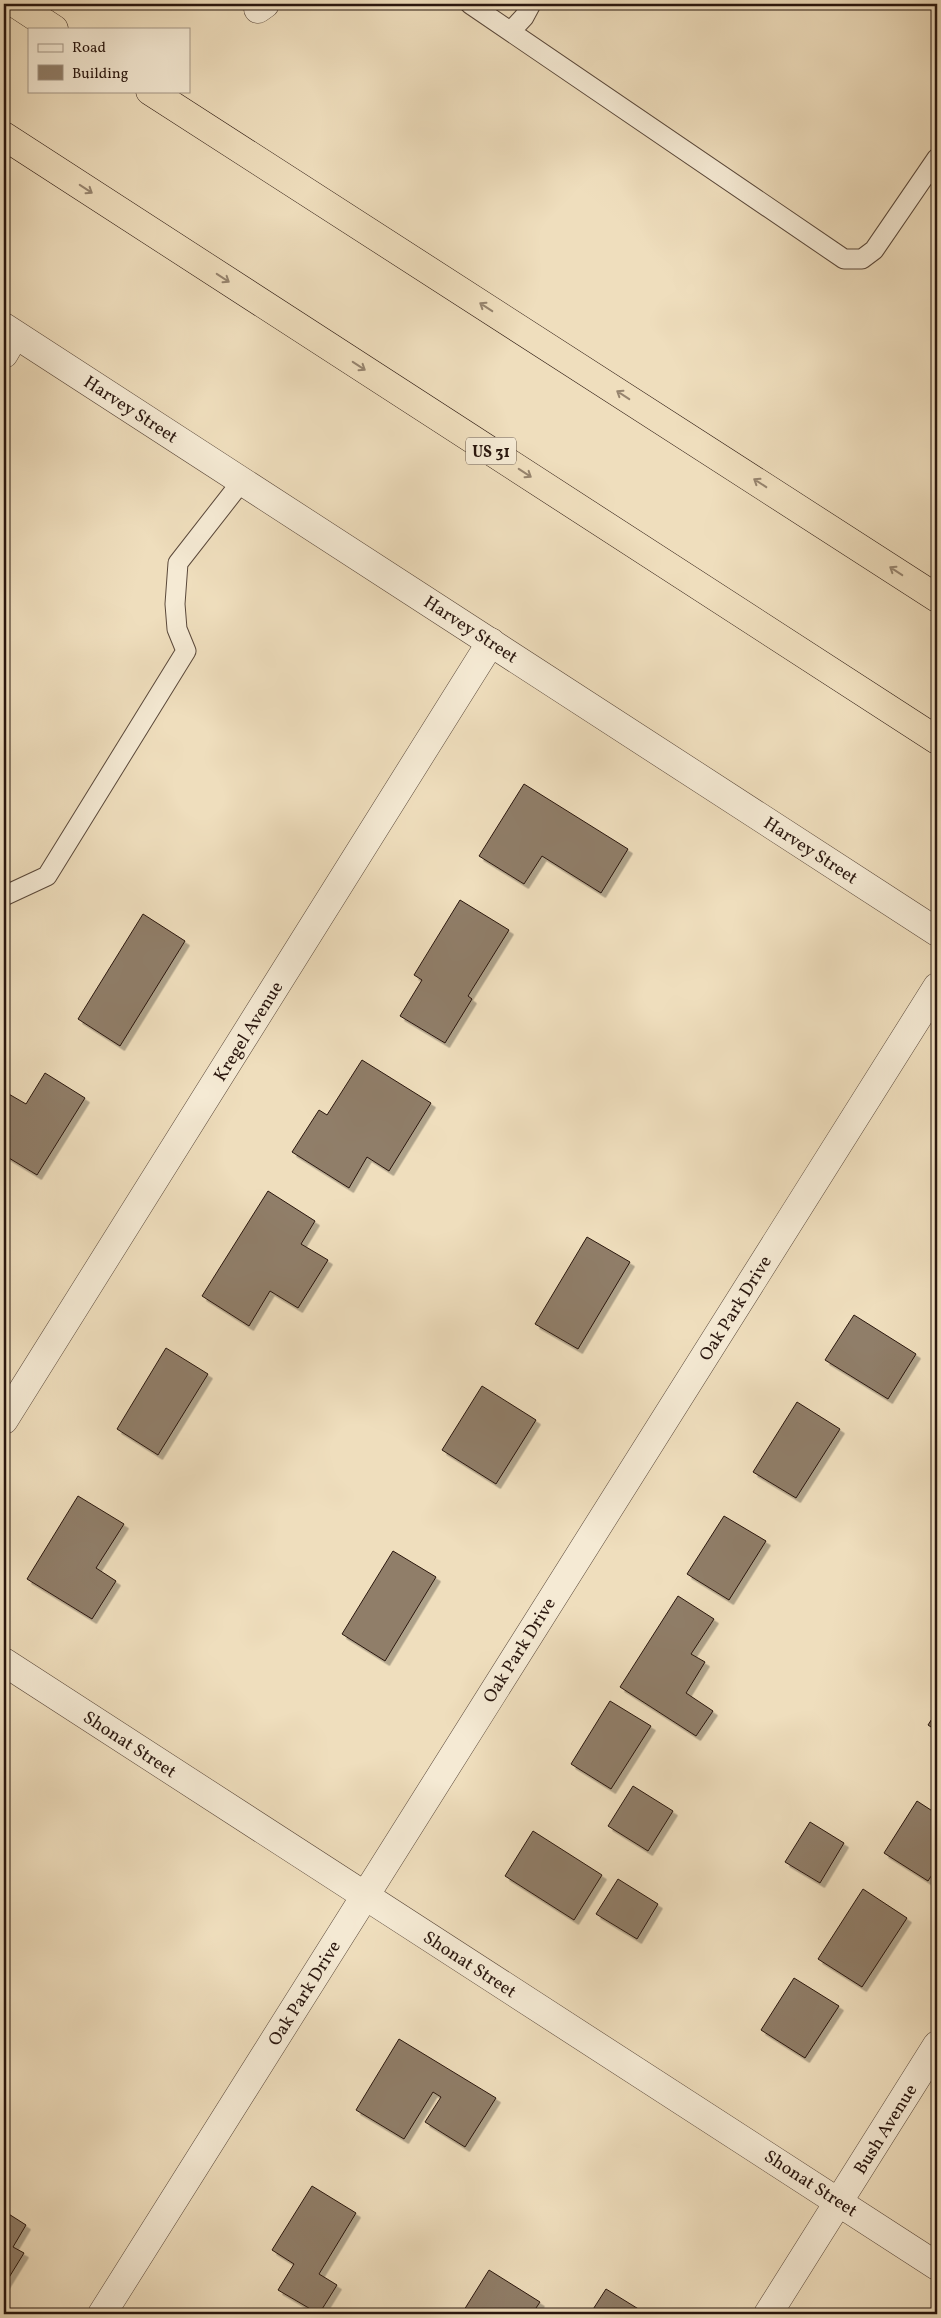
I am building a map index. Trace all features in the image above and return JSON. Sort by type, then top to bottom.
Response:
[{"type":"highway","points":[[16,4],[52,28]]},
{"type":"highway","points":[[152,92],[937,598]]},
{"type":"highway","name":"US 31","points":[[4,136],[937,740]]},
{"type":"street","name":"Harvey Street","points":[[8,339],[242,481],[937,932]]},
{"type":"street","name":"Kregel Avenue","points":[[4,1420],[491,642]]},
{"type":"street","name":"Oak Park Drive","points":[[102,2314],[937,987]]},
{"type":"street","name":"Shonat Street","points":[[4,1662],[937,2266]]},
{"type":"street","name":"Bush Avenue","points":[[768,2314],[937,2045]]},
{"type":"lane","points":[[470,4],[844,259],[862,258],[874,250],[937,158]]},
{"type":"lane","points":[[511,31],[524,16],[531,4]]},
{"type":"lane","points":[[4,896],[47,876],[186,651],[177,629],[176,621],[175,604],[178,563],[242,481]]},
{"type":"building","points":[[524,784],[628,849],[601,893],[542,856],[524,884],[479,856]]},
{"type":"building","points":[[460,900],[509,930],[468,996],[472,999],[445,1043],[400,1016],[422,980],[414,975]]},
{"type":"building","points":[[143,914],[185,941],[120,1046],[78,1019]]},
{"type":"building","points":[[362,1060],[431,1103],[389,1171],[367,1157],[349,1188],[292,1152],[319,1110],[327,1115]]},
{"type":"building","points":[[45,1073],[85,1098],[37,1175],[4,1155],[4,1098],[7,1093],[26,1104]]},
{"type":"building","points":[[268,1191],[315,1221],[301,1244],[328,1260],[298,1308],[270,1291],[249,1326],[202,1296]]},
{"type":"building","points":[[587,1237],[630,1262],[578,1349],[535,1324]]},
{"type":"building","points":[[854,1315],[916,1354],[888,1399],[825,1360]]},
{"type":"building","points":[[166,1348],[208,1374],[158,1455],[117,1429]]},
{"type":"building","points":[[482,1386],[536,1420],[496,1484],[442,1450]]},
{"type":"building","points":[[797,1402],[840,1429],[796,1498],[753,1472]]},
{"type":"building","points":[[78,1496],[124,1524],[96,1568],[116,1581],[92,1619],[27,1579]]},
{"type":"building","points":[[724,1516],[766,1541],[729,1600],[687,1574]]},
{"type":"building","points":[[393,1551],[436,1577],[385,1661],[342,1634]]},
{"type":"building","points":[[678,1596],[714,1619],[691,1654],[705,1662],[686,1693],[713,1711],[696,1736],[620,1687]]},
{"type":"building","points":[[610,1701],[651,1726],[611,1789],[571,1764]]},
{"type":"building","points":[[937,1711],[937,1731],[928,1725]]},
{"type":"building","points":[[633,1786],[673,1811],[648,1851],[608,1826]]},
{"type":"building","points":[[917,1801],[937,1814],[937,1867],[928,1881],[884,1853]]},
{"type":"building","points":[[810,1822],[844,1843],[820,1883],[785,1862]]},
{"type":"building","points":[[533,1831],[602,1875],[574,1920],[505,1876]]},
{"type":"building","points":[[618,1879],[658,1904],[637,1939],[596,1914]]},
{"type":"building","points":[[863,1889],[907,1918],[862,1987],[818,1959]]},
{"type":"building","points":[[794,1978],[839,2006],[805,2058],[761,2030]]},
{"type":"building","points":[[399,2039],[496,2098],[465,2147],[425,2122],[441,2097],[433,2092],[404,2139],[356,2110]]},
{"type":"building","points":[[312,2186],[356,2213],[319,2274],[337,2285],[319,2314],[278,2290],[294,2264],[272,2250]]},
{"type":"building","points":[[4,2211],[26,2225],[13,2247],[24,2253],[5,2284]]},
{"type":"building","points":[[489,2270],[540,2302],[532,2314],[470,2314],[464,2310]]},
{"type":"building","points":[[606,2289],[645,2313],[590,2314]]}]
